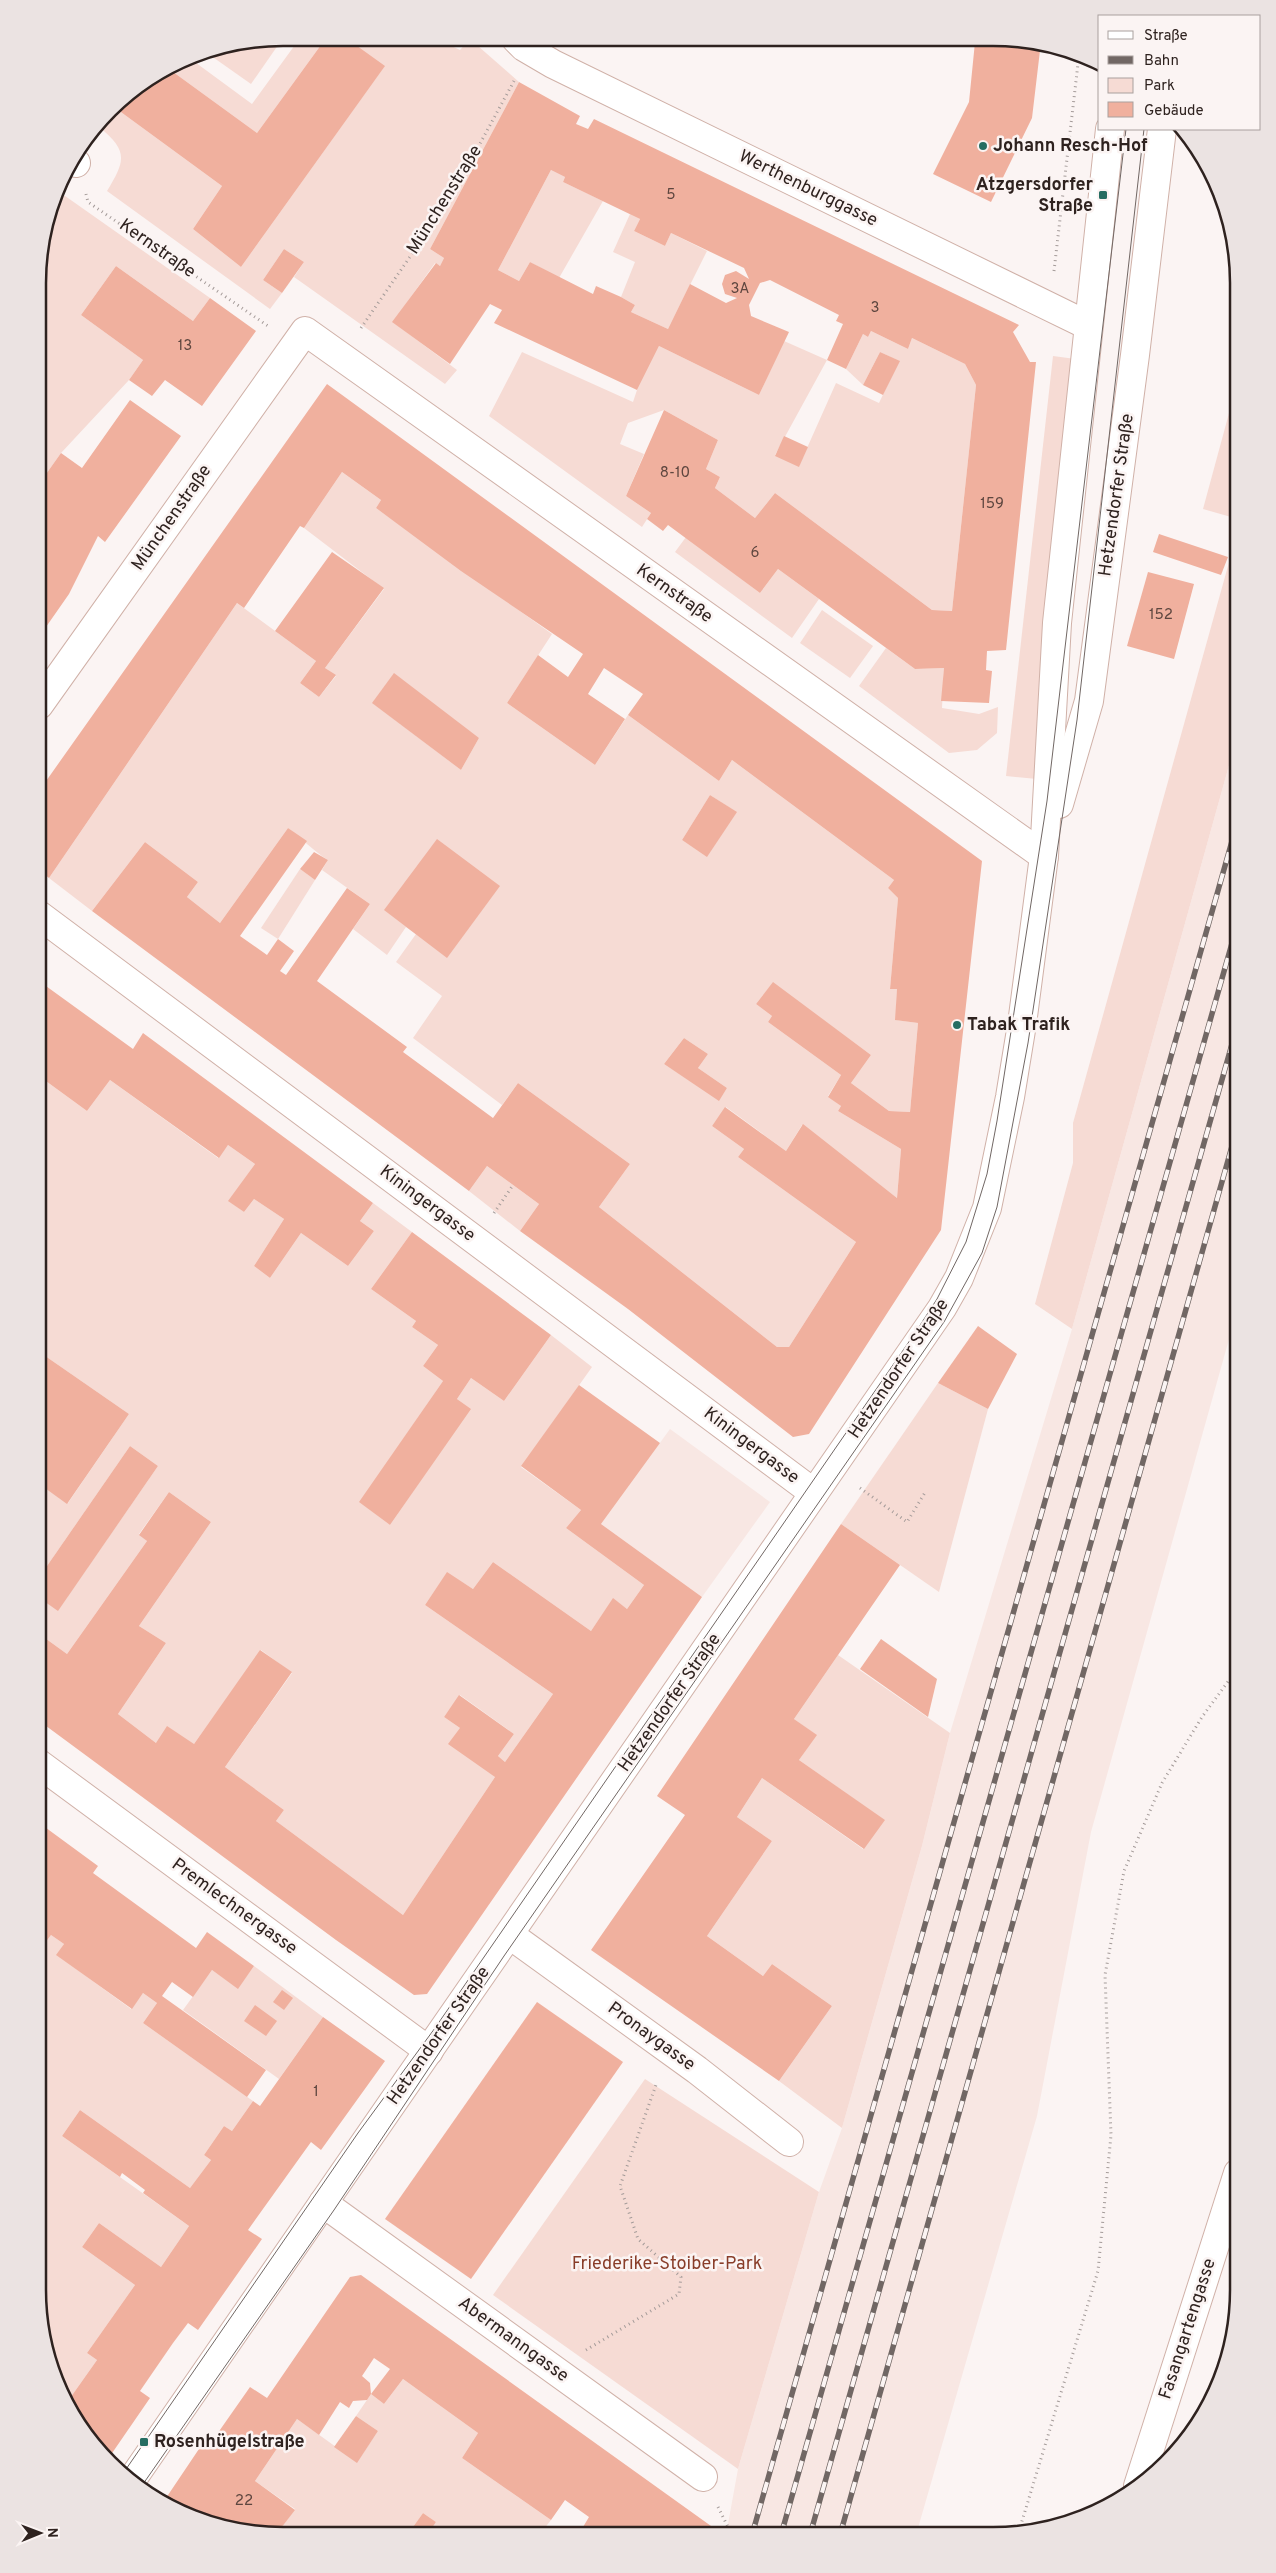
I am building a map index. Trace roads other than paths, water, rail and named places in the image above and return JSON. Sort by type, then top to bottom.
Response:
[{"type":"street","name":"Werthenburggasse","points":[[524,46],[1087,326]]},
{"type":"street","name":"Hetzendorfer Straße","points":[[136,2475],[942,1308],[959,1278],[974,1244],[987,1208],[1010,1097],[1044,856],[1057,623],[1087,326],[1110,130]]},
{"type":"street","name":"Hetzendorfer Straße","points":[[1044,856],[1071,757],[1089,701],[1135,355],[1162,130]]},
{"type":"street","name":"Kernstraße","points":[[304,331],[1044,856]]},
{"type":"street","name":"Münchenstraße","points":[[46,694],[304,331]]},
{"type":"street","name":"Kiningergasse","points":[[46,920],[814,1493]]},
{"type":"street","name":"Premlechnergasse","points":[[46,1769],[429,2051]]},
{"type":"street","name":"Pronaygasse","points":[[510,1935],[673,2053],[789,2142]]},
{"type":"street","name":"Fasangartengasse","points":[[1142,2474],[1230,2198]]},
{"type":"street","name":"Abermanngasse","points":[[324,2202],[703,2477]]},
{"type":"tram line","points":[[127,2468],[358,2133],[435,2028],[915,1333],[937,1299],[966,1242],[987,1174],[997,1121],[1047,801],[1126,130]]},
{"type":"tram line","points":[[144,2482],[334,2210],[504,1956],[944,1322],[982,1253],[997,1207],[1028,1043],[1077,720],[1144,130]]},
{"type":"railway","points":[[754,2527],[1230,848]]},
{"type":"railway","points":[[783,2527],[1230,950]]},
{"type":"railway","points":[[812,2527],[1230,1051]]},
{"type":"railway","points":[[842,2527],[1230,1153]]},
{"type":"place","name":"Johann Resch-Hof","points":[[983,146]]},
{"type":"place","name":"Atzgersdorfer Straße","points":[[1103,195]]},
{"type":"place","name":"Tabak Trafik","points":[[957,1025]]},
{"type":"place","name":"Rosenhügelstraße","points":[[144,2442]]},
{"type":"park label","name":"Friederike-Stoiber-Park","points":[[667,2264]]}]
